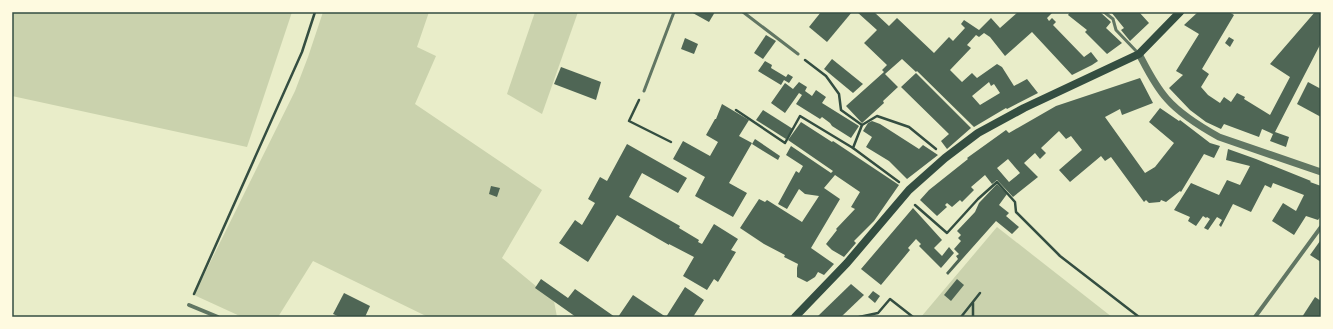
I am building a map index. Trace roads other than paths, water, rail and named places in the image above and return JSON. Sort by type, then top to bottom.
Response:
[{"type":"main road","points":[[795,317],[847,263],[907,193],[945,158],[978,133],[1024,108],[1139,54],[1180,12]]},
{"type":"street","points":[[1139,54],[1167,99],[1187,117],[1204,129],[1219,137],[1321,172]]},
{"type":"street","points":[[1255,317],[1321,227]]},
{"type":"street","points":[[189,305],[218,317]]},
{"type":"lane","points":[[644,91],[674,12]]},
{"type":"lane","points":[[743,12],[798,54]]},
{"type":"lane","points":[[1104,12],[1113,19],[1116,30],[1139,54]]}]
